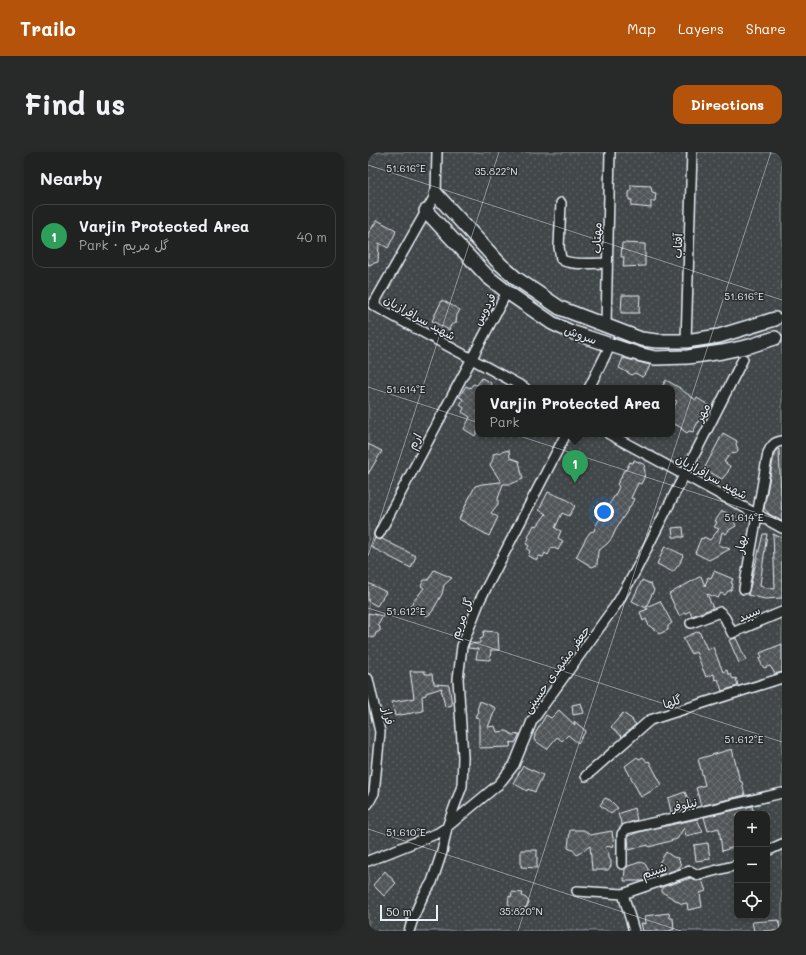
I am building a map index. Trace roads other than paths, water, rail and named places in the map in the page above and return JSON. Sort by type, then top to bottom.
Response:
[{"type":"street","points":[[436,194],[437,152]]},
{"type":"street","name":"مهتاب","points":[[606,324],[610,152]]},
{"type":"street","name":"آفتاب","points":[[686,341],[692,152]]},
{"type":"street","name":"شهید سرافرازیان","points":[[436,194],[373,305],[519,385]]},
{"type":"street","name":"سروش","points":[[436,194],[500,264],[517,278],[560,308],[606,324],[641,339],[657,341],[686,341],[720,336],[775,319]]},
{"type":"street","points":[[561,203],[559,247],[561,259],[567,262],[608,263]]},
{"type":"street","name":"سروش","points":[[426,211],[488,277],[552,323],[571,332],[638,354],[656,358],[688,357],[750,346],[775,338]]},
{"type":"street","name":"فردوس","points":[[471,359],[507,292]]},
{"type":"street","points":[[755,326],[760,328],[763,333],[763,338],[760,343]]},
{"type":"street","points":[[590,385],[610,344]]},
{"type":"street","name":"ارم","points":[[379,534],[471,359]]},
{"type":"street","name":"مهر","points":[[684,475],[743,359]]},
{"type":"street","name":"گل مریم","points":[[409,931],[416,910],[432,882],[442,852],[447,827],[462,786],[463,757],[458,679],[462,646],[480,600],[564,437]]},
{"type":"street","name":"شهید سرافرازیان","points":[[614,437],[782,528]]},
{"type":"street","name":"بهار","points":[[744,589],[768,453],[772,445],[782,441]]},
{"type":"street","name":"جعفر مشهدی حسینی","points":[[368,861],[438,833],[499,784],[514,765],[532,721],[618,602],[636,570],[684,475]]},
{"type":"street","name":"سپید","points":[[691,623],[720,612],[725,618],[732,633],[782,612]]},
{"type":"street","name":"گلها","points":[[586,776],[650,720],[782,678]]},
{"type":"street","name":"فراز","points":[[368,679],[380,732],[374,793],[368,804]]},
{"type":"street","name":"نیلوفر","points":[[622,864],[622,834],[626,830],[782,793]]},
{"type":"street","points":[[770,850],[782,844]]},
{"type":"street","name":"شبنم","points":[[577,891],[623,894],[690,871],[698,875],[734,866]]},
{"type":"street","points":[[623,894],[634,931]]},
{"type":"place","name":"Varjin Protected Area","points":[[575,483]]}]
